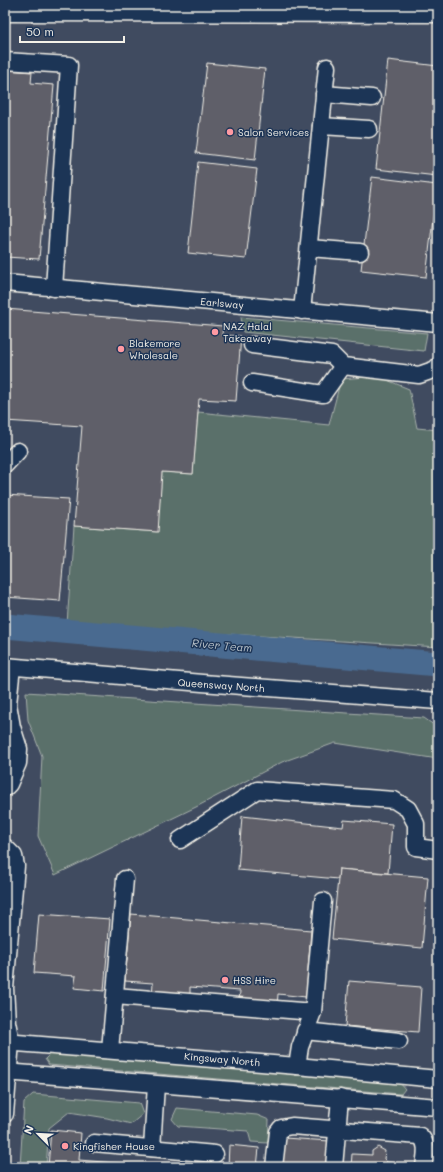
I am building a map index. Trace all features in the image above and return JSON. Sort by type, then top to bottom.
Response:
[{"type":"street","points":[[5,13],[438,14]]},
{"type":"street","points":[[5,60],[69,65],[54,288]]},
{"type":"street","points":[[302,311],[327,67]]},
{"type":"street","points":[[324,94],[372,98]]},
{"type":"street","points":[[321,126],[369,129]]},
{"type":"street","points":[[309,248],[360,252]]},
{"type":"street","name":"Earlsway","points":[[5,283],[438,323]]},
{"type":"street","points":[[252,345],[332,355],[343,366],[419,375],[436,369],[438,366]]},
{"type":"street","points":[[252,383],[323,394],[343,366]]},
{"type":"street","points":[[5,465],[18,451]]},
{"type":"street","points":[[5,788],[9,784],[18,763],[19,749],[7,704],[9,667]]},
{"type":"street","name":"Queensway North","points":[[9,667],[438,701]]},
{"type":"street","points":[[180,840],[257,790],[394,800],[408,809],[416,824],[416,847],[438,850]]},
{"type":"street","points":[[5,847],[14,856],[16,866],[5,988],[8,1042],[5,1114]]},
{"type":"street","points":[[110,1050],[125,879]]},
{"type":"street","points":[[297,1066],[300,1047],[313,1012],[323,901]]},
{"type":"street","points":[[114,996],[313,1012]]},
{"type":"street","points":[[305,1031],[399,1041]]},
{"type":"street","name":"Kingsway North","points":[[8,1042],[438,1079]]},
{"type":"street","points":[[7,1072],[156,1085],[438,1105]]},
{"type":"street","points":[[152,1148],[156,1085]]},
{"type":"street","points":[[334,1167],[340,1098]]},
{"type":"street","points":[[274,1167],[276,1138],[278,1132],[281,1128],[292,1126],[420,1136],[424,1139],[426,1144],[424,1167]]},
{"type":"street","points":[[94,1142],[214,1154]]},
{"type":"shaded area","points":[[5,5],[438,5],[438,1167],[5,1167]]},
{"type":"green space","points":[[241,317],[427,333],[424,351],[243,332]]},
{"type":"green space","points":[[377,376],[409,389],[417,428],[438,430],[438,647],[67,624],[74,526],[157,532],[162,472],[193,474],[198,412],[329,425],[341,379]]},
{"type":"green space","points":[[26,692],[424,718],[438,728],[438,759],[335,743],[282,762],[196,807],[55,875],[38,836],[42,756],[28,720]]},
{"type":"green space","points":[[50,1054],[400,1083],[405,1089],[401,1094],[49,1065],[45,1059]]},
{"type":"green space","points":[[33,1094],[139,1103],[143,1114],[131,1124],[107,1118],[69,1112],[49,1128],[46,1167],[20,1167],[24,1102]]},
{"type":"green space","points":[[177,1108],[257,1115],[269,1120],[268,1143],[251,1142],[248,1131],[178,1126],[172,1119]]},
{"type":"building","points":[[388,60],[438,66],[437,176],[376,169]]},
{"type":"building","points":[[207,63],[265,69],[255,160],[196,153]]},
{"type":"building","points":[[5,70],[32,72],[31,83],[54,85],[39,259],[5,257]]},
{"type":"building","points":[[198,162],[257,169],[246,259],[188,253]]},
{"type":"building","points":[[372,177],[437,185],[426,277],[361,270]]},
{"type":"building","points":[[5,309],[223,326],[222,335],[241,336],[236,401],[199,399],[193,474],[162,472],[158,532],[74,526],[82,426],[5,421]]},
{"type":"building","points":[[5,495],[69,499],[60,601],[5,597]]},
{"type":"building","points":[[242,816],[343,827],[344,820],[392,824],[388,873],[339,869],[338,879],[238,870]]},
{"type":"building","points":[[339,869],[428,877],[422,948],[332,939]]},
{"type":"building","points":[[39,914],[110,919],[104,991],[74,988],[76,976],[34,973]]},
{"type":"building","points":[[131,914],[311,930],[306,997],[278,994],[277,1007],[239,1002],[240,991],[190,987],[190,998],[152,996],[153,983],[125,981]]},
{"type":"building","points":[[349,981],[421,987],[418,1032],[345,1026]]},
{"type":"building","name":"Kingfisher House","points":[[51,1130],[81,1133],[79,1160],[163,1167],[48,1167]]},
{"type":"building","points":[[284,1138],[330,1141],[328,1167],[282,1167]]},
{"type":"building","points":[[229,1145],[259,1148],[257,1167],[228,1167]]},
{"type":"building","points":[[378,1147],[385,1151],[384,1159],[387,1162],[397,1163],[400,1167],[351,1167],[352,1154],[372,1155],[372,1151]]},
{"type":"waterway","name":"River Team","points":[[5,626],[438,664]]},
{"type":"place","name":"Salon Services","points":[[230,132]]},
{"type":"place","name":"NAZ Halal Takeaway","points":[[215,332]]},
{"type":"place","name":"Blakemore Wholesale","points":[[121,349]]},
{"type":"place","name":"HSS Hire","points":[[225,980]]},
{"type":"place","name":"Kingfisher House","points":[[65,1146]]}]
